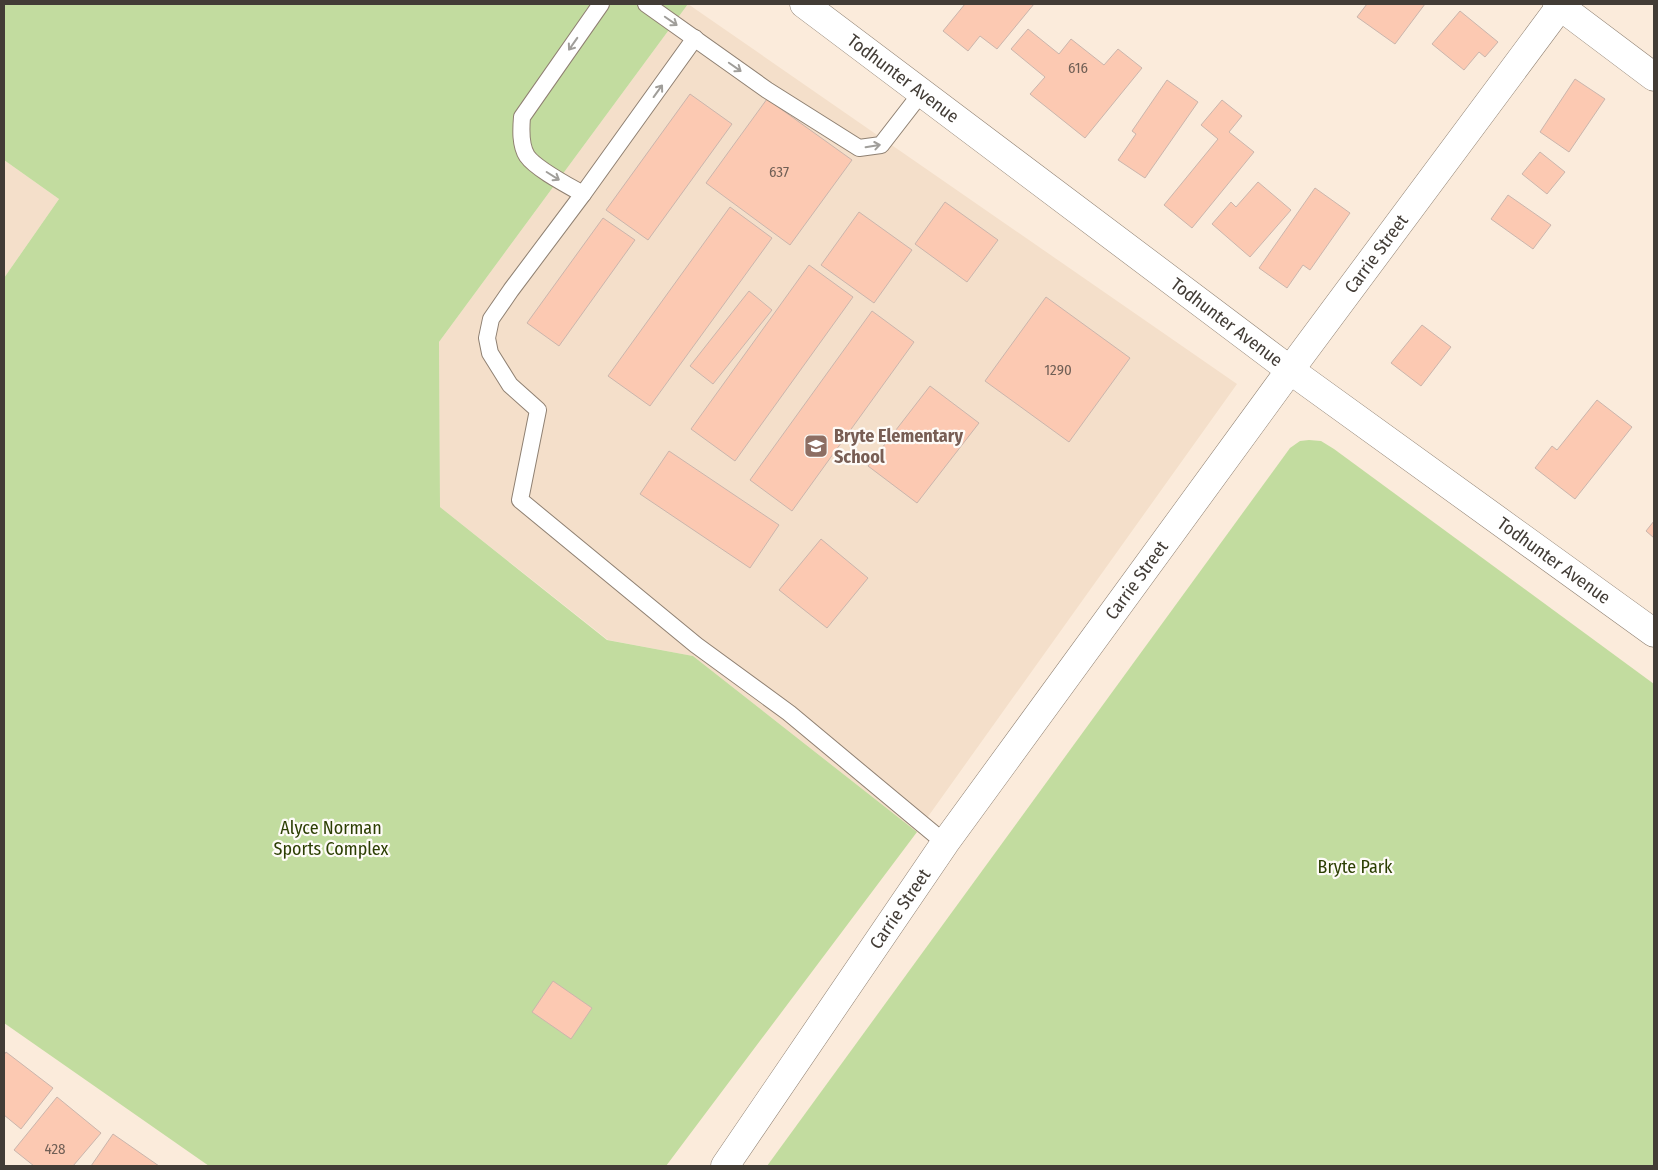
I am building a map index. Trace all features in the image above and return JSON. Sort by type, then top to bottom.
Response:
[{"type":"street","name":"Todhunter Avenue","points":[[804,4],[1290,370],[1654,633]]},
{"type":"street","points":[[1560,5],[1654,77]]},
{"type":"street","name":"Carrie Street","points":[[725,1166],[945,843],[1290,370],[1560,5]]},
{"type":"lane","points":[[583,194],[540,167],[527,156],[521,136],[522,117],[601,4]]},
{"type":"lane","points":[[646,4],[767,90],[859,148],[881,145],[922,92]]},
{"type":"lane","points":[[696,38],[583,194],[510,290],[491,320],[486,338],[490,353],[510,385],[538,410],[520,500],[696,645],[789,713],[945,843]]},
{"type":"shaded area","name":"Bryte Elementary School","points":[[688,4],[1237,384],[917,832],[693,656],[608,640],[440,507],[439,342]]},
{"type":"shaded area","points":[[4,160],[59,199],[4,278]]},
{"type":"green space","name":"Alyce Norman Sports Complex","points":[[4,4],[688,4],[439,342],[440,507],[607,640],[693,656],[917,832],[666,1166],[209,1166],[4,1023],[4,278],[59,199],[4,160]]},
{"type":"green space","name":"Bryte Park","points":[[1300,441],[1321,441],[1334,449],[1654,684],[1654,1166],[767,1166],[1290,448]]},
{"type":"building","points":[[965,4],[1034,4],[997,49],[980,36],[968,51],[943,31]]},
{"type":"building","points":[[1367,4],[1425,4],[1395,44],[1357,17]]},
{"type":"building","points":[[1460,11],[1498,42],[1485,57],[1479,52],[1464,70],[1432,44]]},
{"type":"building","points":[[1028,29],[1059,54],[1071,39],[1104,65],[1118,49],[1142,68],[1085,138],[1030,94],[1045,77],[1011,49]]},
{"type":"building","points":[[1575,79],[1605,99],[1569,152],[1540,132]]},
{"type":"building","points":[[1167,80],[1198,102],[1145,178],[1118,160],[1136,134],[1132,131]]},
{"type":"building","points":[[690,94],[732,124],[648,240],[606,210]]},
{"type":"building","points":[[767,99],[852,160],[790,245],[706,183]]},
{"type":"building","points":[[1222,100],[1242,116],[1229,132],[1254,152],[1192,228],[1164,205],[1218,139],[1201,125]]},
{"type":"building","points":[[1540,152],[1565,172],[1547,194],[1522,174]]},
{"type":"building","points":[[1258,182],[1291,210],[1250,257],[1212,224],[1231,202],[1236,207]]},
{"type":"building","points":[[1315,188],[1350,213],[1310,270],[1303,265],[1287,288],[1259,268]]},
{"type":"building","points":[[1508,195],[1551,225],[1533,249],[1491,219]]},
{"type":"building","points":[[945,202],[998,240],[967,282],[915,244]]},
{"type":"building","points":[[730,207],[772,238],[650,406],[608,376]]},
{"type":"building","points":[[859,212],[912,250],[874,303],[821,265]]},
{"type":"building","points":[[603,218],[635,240],[559,346],[527,323]]},
{"type":"building","points":[[809,265],[853,297],[735,461],[691,429]]},
{"type":"building","points":[[749,291],[772,310],[713,384],[690,366]]},
{"type":"building","points":[[1046,297],[1130,358],[1069,442],[985,381]]},
{"type":"building","points":[[872,311],[914,342],[792,511],[750,480]]},
{"type":"building","points":[[1422,325],[1451,347],[1421,386],[1391,363]]},
{"type":"building","points":[[930,386],[979,423],[917,503],[868,466]]},
{"type":"building","points":[[1597,400],[1632,427],[1575,499],[1535,468],[1552,446],[1557,450]]},
{"type":"building","points":[[669,451],[779,525],[750,568],[640,494]]},
{"type":"building","points":[[1654,521],[1654,538],[1646,531]]},
{"type":"building","points":[[821,539],[868,578],[827,628],[779,590]]},
{"type":"building","points":[[553,981],[592,1008],[571,1039],[532,1012]]},
{"type":"building","points":[[6,1052],[53,1088],[21,1129],[4,1115],[4,1055]]},
{"type":"building","points":[[57,1097],[101,1133],[73,1166],[34,1166],[14,1150]]},
{"type":"building","points":[[113,1134],[159,1166],[91,1166]]},
{"type":"place","name":"Bryte Elementary School","points":[[816,446]]}]
